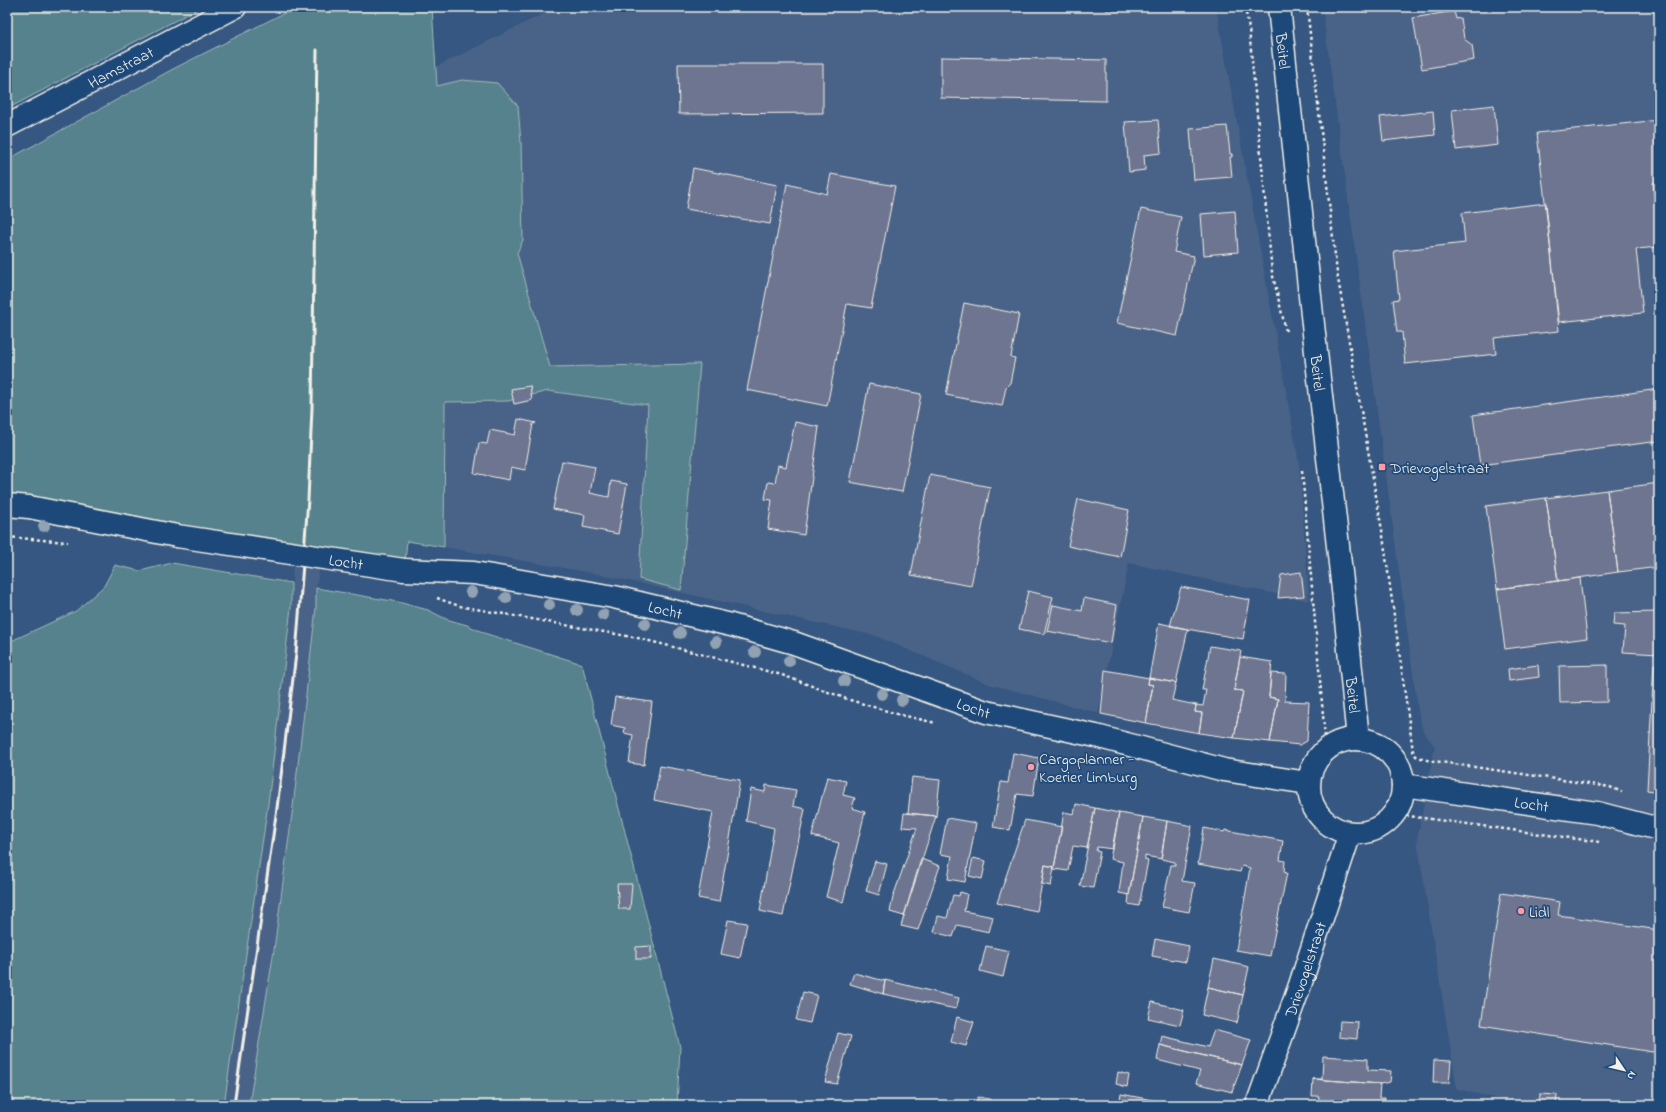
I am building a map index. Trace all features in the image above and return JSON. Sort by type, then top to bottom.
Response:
[{"type":"street","name":"Hamstraat","points":[[7,126],[235,7]]},
{"type":"street","name":"Beitel","points":[[1279,7],[1358,739]]},
{"type":"street","name":"Locht","points":[[7,505],[29,507],[177,536],[404,570],[474,573],[621,598],[731,625],[794,643],[986,712],[1096,736],[1224,770],[1308,784]]},
{"type":"street","points":[[1358,739],[1373,742],[1385,749],[1398,765],[1403,785],[1401,798],[1394,814],[1386,823],[1375,830],[1363,833],[1350,833],[1339,831],[1321,819],[1314,810],[1308,784],[1311,770],[1318,757],[1341,741],[1358,739]]},
{"type":"street","name":"Locht","points":[[1403,785],[1597,813],[1659,828]]},
{"type":"street","name":"Drievogelstraat","points":[[1258,1105],[1300,985],[1350,833]]},
{"type":"path","points":[[1245,7],[1249,29],[1272,272],[1287,333]]},
{"type":"path","points":[[1307,7],[1337,272],[1382,536],[1411,740],[1413,751],[1416,756]]},
{"type":"path","points":[[1301,464],[1326,750]]},
{"type":"path","points":[[431,595],[460,606],[638,638],[782,676],[884,710],[942,724]]},
{"type":"path","points":[[1394,814],[1602,842]]},
{"type":"shaded area","points":[[557,7],[1216,7],[1299,463],[1309,601],[1129,563],[1098,713],[989,684],[876,636],[598,574],[444,547],[436,67]]},
{"type":"shaded area","points":[[1322,7],[1659,7],[1659,1105],[1524,1105],[1457,1089],[1417,840],[1435,747],[1423,731],[1418,710]]},
{"type":"shaded area","points":[[326,530],[316,588],[316,608],[294,799],[274,950],[249,1105],[224,1105],[268,804],[291,607],[294,538]]},
{"type":"green space","points":[[7,7],[201,7],[7,109]]},
{"type":"green space","points":[[296,7],[432,7],[437,86],[462,80],[497,83],[518,106],[521,143],[523,240],[517,253],[550,367],[700,364],[681,590],[639,579],[648,405],[548,391],[508,401],[445,402],[444,547],[407,541],[405,563],[179,525],[7,493],[7,160],[173,69]]},
{"type":"green space","points":[[172,563],[291,583],[291,607],[268,804],[224,1105],[7,1105],[7,643],[76,611],[104,586],[115,565],[140,571]]},
{"type":"green space","points":[[316,588],[398,602],[428,610],[446,619],[467,625],[487,634],[582,664],[680,1047],[677,1105],[249,1105],[274,950],[294,799],[316,608]]},
{"type":"building","points":[[1106,7],[1142,7],[1139,10],[1106,10]]},
{"type":"building","points":[[1454,11],[1456,19],[1461,18],[1464,39],[1472,45],[1474,60],[1422,69],[1413,18]]},
{"type":"building","points":[[941,57],[1106,60],[1106,101],[941,98]]},
{"type":"building","points":[[678,64],[823,64],[823,113],[679,114]]},
{"type":"building","points":[[1494,105],[1498,145],[1456,150],[1452,110]]},
{"type":"building","points":[[1433,111],[1435,135],[1383,141],[1380,117]]},
{"type":"building","points":[[1158,120],[1161,153],[1144,155],[1145,170],[1129,172],[1125,122]]},
{"type":"building","points":[[1659,120],[1659,182],[1653,183],[1659,247],[1636,249],[1643,313],[1559,322],[1537,133]]},
{"type":"building","points":[[1227,126],[1230,154],[1232,154],[1232,157],[1230,157],[1232,177],[1194,180],[1190,129]]},
{"type":"building","points":[[693,168],[777,185],[770,224],[686,209]]},
{"type":"building","points":[[831,174],[895,186],[871,308],[847,304],[827,406],[747,390],[787,184],[827,194]]},
{"type":"building","points":[[1546,203],[1559,331],[1494,338],[1496,354],[1405,364],[1402,332],[1397,332],[1393,300],[1399,299],[1394,251],[1465,243],[1462,213]]},
{"type":"building","points":[[1141,209],[1181,217],[1174,252],[1194,256],[1177,336],[1117,323]]},
{"type":"building","points":[[1235,211],[1238,252],[1204,255],[1201,214]]},
{"type":"building","points":[[964,303],[1019,314],[1011,357],[1015,358],[1010,383],[1006,387],[1002,406],[946,395]]},
{"type":"building","points":[[869,384],[921,394],[902,492],[850,482]]},
{"type":"building","points":[[530,386],[532,400],[514,404],[511,389]]},
{"type":"building","points":[[1659,389],[1659,441],[1480,465],[1473,415]]},
{"type":"building","points":[[518,419],[536,423],[533,424],[525,470],[511,467],[509,480],[474,473],[479,443],[487,444],[490,430],[515,435]]},
{"type":"building","points":[[795,422],[819,427],[804,535],[768,529],[772,500],[765,499],[768,482],[775,483],[778,465],[786,467]]},
{"type":"building","points":[[562,461],[595,467],[590,493],[609,497],[611,481],[627,484],[618,534],[583,527],[585,515],[553,509]]},
{"type":"building","points":[[930,475],[990,487],[971,586],[911,575]]},
{"type":"building","points":[[1659,483],[1659,567],[1618,572],[1607,490]]},
{"type":"building","points":[[1607,490],[1618,572],[1558,581],[1546,498]]},
{"type":"building","points":[[1546,498],[1558,581],[1497,589],[1486,506]]},
{"type":"building","points":[[1078,499],[1129,510],[1120,557],[1068,546]]},
{"type":"building","points":[[1301,572],[1304,596],[1278,598],[1281,575]]},
{"type":"building","points":[[1580,578],[1587,638],[1505,649],[1497,589]]},
{"type":"building","points":[[1181,587],[1250,600],[1243,639],[1170,626]]},
{"type":"building","points":[[1028,591],[1053,597],[1044,634],[1019,629]]},
{"type":"building","points":[[1084,598],[1117,605],[1111,643],[1047,631],[1053,605],[1082,611]]},
{"type":"building","points":[[1659,612],[1659,654],[1623,652],[1625,626],[1613,625],[1614,613]]},
{"type":"building","points":[[1159,623],[1188,629],[1176,683],[1149,678]]},
{"type":"building","points":[[1210,646],[1241,651],[1234,690],[1243,691],[1234,738],[1199,733],[1202,713],[1195,712],[1196,705],[1203,706],[1206,690],[1202,690]]},
{"type":"building","points":[[1240,657],[1272,662],[1269,697],[1278,699],[1270,742],[1234,738],[1243,691],[1234,690]]},
{"type":"building","points":[[1654,664],[1659,665],[1659,792],[1647,790]]},
{"type":"building","points":[[1538,665],[1539,677],[1509,681],[1508,669]]},
{"type":"building","points":[[1607,665],[1607,702],[1560,703],[1559,666]]},
{"type":"building","points":[[1105,670],[1149,678],[1148,684],[1153,685],[1146,723],[1101,714]]},
{"type":"building","points":[[1271,673],[1286,674],[1285,701],[1309,702],[1307,741],[1300,745],[1270,742],[1278,699],[1269,697]]},
{"type":"building","points":[[1149,678],[1176,683],[1172,700],[1196,705],[1195,712],[1202,713],[1199,733],[1146,723],[1153,685],[1148,684]]},
{"type":"building","points":[[615,697],[652,702],[644,765],[629,763],[633,735],[624,733],[625,728],[611,725]]},
{"type":"building","points":[[1013,753],[1039,758],[1033,796],[1017,794],[1010,830],[993,827],[1001,782],[1008,783]]},
{"type":"building","points":[[660,766],[740,780],[719,902],[698,898],[713,812],[654,800]]},
{"type":"building","points":[[827,777],[846,781],[843,795],[855,798],[852,808],[865,812],[843,902],[826,897],[839,843],[812,836]]},
{"type":"building","points":[[912,777],[940,780],[936,816],[908,813]]},
{"type":"building","points":[[766,785],[796,790],[793,806],[805,809],[783,916],[760,911],[774,828],[746,821],[751,789],[765,792]]},
{"type":"building","points":[[1076,804],[1095,808],[1087,848],[1073,846],[1068,871],[1054,869],[1064,812],[1074,814]]},
{"type":"building","points":[[1095,808],[1119,813],[1113,849],[1097,847],[1096,851],[1100,852],[1093,888],[1080,886]]},
{"type":"building","points":[[904,813],[936,816],[904,916],[890,912],[893,897],[917,828],[902,827]]},
{"type":"building","points":[[1119,813],[1143,817],[1129,895],[1119,893],[1123,862],[1110,859]]},
{"type":"building","points":[[1143,817],[1167,821],[1161,859],[1145,856],[1145,860],[1148,861],[1139,906],[1128,904]]},
{"type":"building","points":[[947,818],[976,823],[965,882],[948,879],[952,856],[940,854]]},
{"type":"building","points":[[1025,820],[1062,827],[1054,867],[1045,865],[1037,911],[997,903]]},
{"type":"building","points":[[1167,821],[1192,826],[1182,881],[1195,883],[1189,912],[1162,907],[1171,865],[1175,865],[1175,862],[1161,859]]},
{"type":"building","points":[[1204,828],[1224,832],[1225,830],[1283,841],[1280,860],[1285,861],[1284,872],[1287,873],[1270,956],[1236,950],[1250,868],[1242,866],[1240,872],[1198,864]]},
{"type":"building","points":[[973,858],[986,861],[982,879],[969,876]]},
{"type":"building","points":[[921,859],[940,866],[918,930],[901,926]]},
{"type":"building","points":[[875,861],[887,864],[879,895],[866,891]]},
{"type":"building","points":[[1045,865],[1054,867],[1051,886],[1042,884]]},
{"type":"building","points":[[617,884],[632,884],[630,909],[619,909]]},
{"type":"building","points":[[960,892],[967,894],[964,911],[993,917],[989,932],[957,925],[953,937],[934,932],[938,916],[947,918],[953,895],[959,896]]},
{"type":"building","points":[[1501,893],[1560,902],[1558,915],[1659,930],[1659,1053],[1481,1025]]},
{"type":"building","points":[[728,920],[747,923],[740,958],[721,954]]},
{"type":"building","points":[[1155,939],[1189,946],[1186,962],[1152,956]]},
{"type":"building","points":[[651,946],[651,959],[636,959],[636,947]]},
{"type":"building","points":[[986,946],[1009,951],[1003,977],[980,971]]},
{"type":"building","points":[[1214,959],[1249,967],[1243,995],[1208,987]]},
{"type":"building","points":[[854,973],[885,981],[883,994],[850,984]]},
{"type":"building","points":[[885,980],[959,998],[956,1009],[883,994]]},
{"type":"building","points":[[1208,987],[1243,995],[1237,1023],[1202,1015]]},
{"type":"building","points":[[803,992],[817,995],[810,1023],[796,1020]]},
{"type":"building","points":[[1152,1002],[1184,1010],[1180,1025],[1148,1018]]},
{"type":"building","points":[[957,1017],[974,1022],[966,1046],[951,1042]]},
{"type":"building","points":[[1340,1021],[1358,1022],[1357,1039],[1339,1037]]},
{"type":"building","points":[[1214,1030],[1251,1040],[1242,1065],[1160,1045],[1162,1036],[1208,1047]]},
{"type":"building","points":[[838,1033],[851,1036],[837,1084],[825,1082]]},
{"type":"building","points":[[1160,1045],[1242,1065],[1232,1092],[1196,1083],[1200,1071],[1157,1060]]},
{"type":"building","points":[[1323,1056],[1368,1059],[1368,1070],[1391,1071],[1390,1082],[1380,1084],[1313,1079],[1322,1079]]},
{"type":"building","points":[[1434,1060],[1451,1061],[1449,1083],[1433,1083]]},
{"type":"building","points":[[1118,1072],[1129,1075],[1127,1087],[1116,1084]]},
{"type":"building","points":[[1313,1079],[1380,1084],[1379,1098],[1385,1098],[1384,1105],[1318,1105],[1319,1096],[1312,1096]]},
{"type":"building","points":[[1121,1094],[1178,1105],[1119,1105]]},
{"type":"building","points":[[1540,1094],[1557,1095],[1556,1105],[1539,1105]]},
{"type":"building","points":[[978,1097],[990,1099],[989,1105],[976,1105]]},
{"type":"railway","points":[[234,1105],[277,808],[296,654],[308,500],[312,408],[317,50]]},
{"type":"place","name":"Drievogelstraat","points":[[1382,467]]},
{"type":"place","name":"Cargoplanner - Koerier Limburg","points":[[1031,767]]},
{"type":"place","name":"Lidl","points":[[1521,911]]}]
